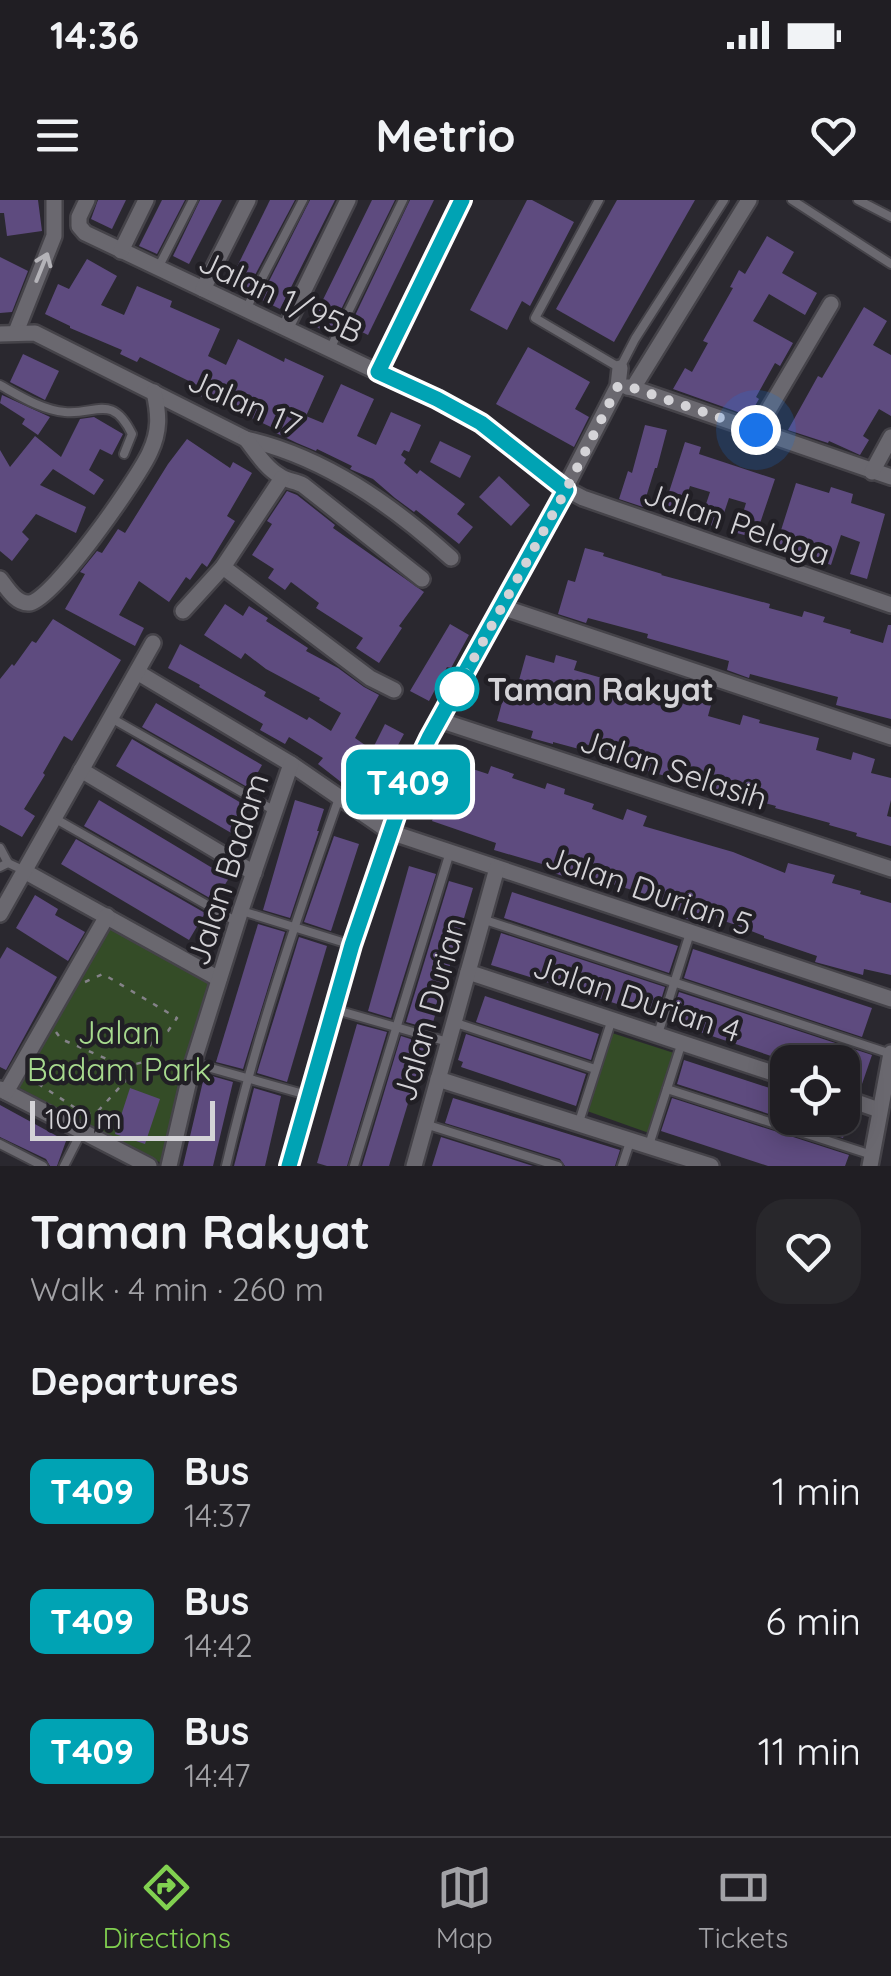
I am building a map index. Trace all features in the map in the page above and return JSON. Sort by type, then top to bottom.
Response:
[{"type":"street","name":"Jalan 1/95B","points":[[88,200],[79,217],[79,226],[85,233],[437,399],[481,423],[566,490]]},
{"type":"street","points":[[121,251],[146,200]]},
{"type":"street","points":[[203,289],[248,200]]},
{"type":"street","points":[[286,327],[348,200]]},
{"type":"street","points":[[378,372],[462,200]]},
{"type":"street","points":[[292,1165],[352,945],[407,784],[625,387],[749,200]]},
{"type":"street","points":[[8,333],[54,236],[58,202]]},
{"type":"street","points":[[756,430],[831,304]]},
{"type":"street","name":"Jalan 17","points":[[8,333],[35,333],[246,439],[312,461],[393,508],[451,558]]},
{"type":"street","points":[[620,368],[625,387]]},
{"type":"street","points":[[625,387],[891,478]]},
{"type":"street","points":[[1,581],[20,602],[42,598],[89,544],[150,454],[160,419],[154,392]]},
{"type":"street","points":[[872,472],[891,436]]},
{"type":"street","points":[[246,439],[282,478],[303,485],[422,580]]},
{"type":"street","points":[[183,611],[223,566],[282,478]]},
{"type":"street","name":"Jalan Pelaga","points":[[566,490],[891,606]]},
{"type":"street","points":[[223,566],[370,678],[394,690]]},
{"type":"street","points":[[502,607],[891,737]]},
{"type":"street","points":[[0,914],[153,642]]},
{"type":"street","name":"Jalan Durian 5","points":[[137,672],[291,764],[390,832],[891,998]]},
{"type":"street","name":"Jalan Selasih","points":[[439,720],[891,869]]},
{"type":"street","name":"Jalan Badam","points":[[168,1166],[193,1062],[291,764]]},
{"type":"street","points":[[81,770],[254,873]]},
{"type":"street","name":"Jalan Durian","points":[[414,1166],[497,868]]},
{"type":"street","points":[[24,870],[219,978]]},
{"type":"street","points":[[107,916],[3,1091],[149,1166]]},
{"type":"street","name":"Jalan Durian 4","points":[[468,972],[770,1072]]},
{"type":"street","points":[[871,1160],[891,1054]]},
{"type":"street","points":[[438,1078],[711,1166]]},
{"type":"street","points":[[860,1103],[879,1110]]},
{"type":"lane","points":[[158,268],[193,200]]},
{"type":"lane","points":[[246,309],[303,200]]},
{"type":"lane","points":[[330,349],[404,200]]},
{"type":"lane","points":[[599,200],[535,318],[620,368],[724,200]]},
{"type":"lane","points":[[792,200],[891,264]]},
{"type":"lane","points":[[858,200],[891,216]]},
{"type":"lane","points":[[0,385],[30,402],[66,412],[105,408],[125,420],[132,434],[124,454]]},
{"type":"lane","points":[[110,718],[275,810]]},
{"type":"lane","points":[[226,1166],[246,1080],[339,798]]},
{"type":"lane","points":[[54,818],[239,916],[352,945]]},
{"type":"lane","points":[[0,848],[4,865],[24,870]]},
{"type":"lane","points":[[354,1166],[450,852]]},
{"type":"lane","points":[[482,919],[891,1054]]},
{"type":"lane","points":[[658,1034],[691,932]]},
{"type":"lane","points":[[333,1010],[448,1042]]},
{"type":"lane","points":[[579,1122],[612,1019]]},
{"type":"lane","points":[[454,1022],[595,1069]]},
{"type":"lane","points":[[648,1145],[682,1042]]},
{"type":"lane","points":[[193,1062],[308,1095]]},
{"type":"lane","points":[[667,1089],[871,1160]]},
{"type":"lane","points":[[425,1124],[558,1166]]},
{"type":"lane","points":[[64,1166],[82,1131]]},
{"type":"lane","points":[[622,1166],[631,1139]]},
{"type":"lane","points":[[0,1144],[43,1166]]},
{"type":"path","points":[[83,983],[103,974],[177,1018],[168,1032],[157,1033],[146,1060],[125,1067]]},
{"type":"path","points":[[36,1066],[31,1079],[84,1114],[99,1110],[130,1078],[125,1067],[61,1039],[47,1021]]},
{"type":"green space","name":"Jalan Badam Park","points":[[107,916],[219,979],[165,1165],[14,1085]]},
{"type":"green space","points":[[612,1033],[674,1053],[649,1133],[587,1111]]},
{"type":"building","points":[[0,200],[38,200],[42,231],[7,236]]},
{"type":"building","points":[[98,200],[126,200],[112,229],[91,219]]},
{"type":"building","points":[[162,200],[185,200],[157,254],[139,246]]},
{"type":"building","points":[[200,200],[222,200],[189,264],[173,256]]},
{"type":"building","points":[[270,200],[295,200],[247,290],[230,281]]},
{"type":"building","points":[[310,200],[335,200],[280,309],[260,299]]},
{"type":"building","points":[[372,200],[395,200],[329,334],[313,320]]},
{"type":"building","points":[[410,200],[434,200],[368,335],[350,326]]},
{"type":"building","points":[[527,200],[574,222],[530,306],[522,301],[507,330],[470,310]]},
{"type":"building","points":[[617,200],[695,200],[614,342],[556,309]]},
{"type":"building","points":[[767,236],[794,252],[782,273],[817,293],[805,315],[769,294],[753,321],[793,343],[780,366],[775,363],[749,416],[673,389],[685,368],[692,372],[739,270],[745,274]]},
{"type":"building","points":[[0,257],[28,271],[12,312],[0,313]]},
{"type":"building","points":[[87,259],[117,276],[101,305],[124,315],[137,286],[172,301],[170,307],[220,329],[208,356],[226,365],[238,339],[324,376],[306,416],[323,423],[341,384],[374,399],[357,436],[376,445],[391,412],[421,425],[409,452],[404,450],[401,455],[406,459],[404,463],[417,474],[420,470],[465,504],[457,514],[473,527],[459,544],[373,479],[350,469],[352,466],[210,401],[193,392],[197,385],[140,357],[137,362],[120,354],[122,350],[45,314],[58,284],[69,289]]},
{"type":"building","points":[[864,307],[887,321],[873,345],[891,355],[891,416],[879,409],[863,436],[869,440],[860,455],[829,441],[788,430]]},
{"type":"building","points":[[528,347],[590,382],[575,409],[589,417],[574,447],[496,404]]},
{"type":"building","points":[[23,354],[59,371],[45,400],[10,382]]},
{"type":"building","points":[[2,395],[50,417],[38,435],[22,424],[25,419],[0,403]]},
{"type":"building","points":[[94,417],[123,434],[112,455],[100,449],[89,470],[104,480],[94,495],[53,469],[40,485],[86,507],[76,533],[36,514],[22,532],[29,539],[12,561],[0,551],[0,450],[10,467],[35,436],[61,457],[80,419]]},
{"type":"building","points":[[645,425],[667,430],[643,507],[619,499],[628,471],[632,473]]},
{"type":"building","points":[[187,439],[230,468],[233,462],[252,473],[227,516],[235,521],[207,567],[202,563],[190,580],[186,577],[169,602],[139,581],[119,615],[144,628],[135,646],[65,609],[85,574],[80,572],[97,551],[102,553],[118,529],[125,533]]},
{"type":"building","points":[[440,441],[471,456],[460,478],[430,462]]},
{"type":"building","points":[[685,442],[701,447],[699,454],[775,479],[755,538],[737,533],[746,503],[729,498],[719,528],[700,522],[710,492],[690,486],[679,519],[662,514]]},
{"type":"building","points":[[499,476],[530,505],[511,526],[479,497]]},
{"type":"building","points":[[796,483],[829,493],[831,487],[853,494],[851,503],[885,514],[867,579],[850,574],[860,542],[841,535],[831,565],[776,546]]},
{"type":"building","points":[[287,491],[424,592],[379,663],[356,648],[363,638],[316,608],[319,603],[291,582],[285,590],[268,578],[274,569],[252,555],[272,524],[267,521]]},
{"type":"building","points":[[585,548],[661,575],[770,604],[769,608],[802,617],[804,611],[825,617],[823,622],[883,643],[891,625],[891,719],[836,705],[838,697],[750,674],[749,678],[727,670],[729,661],[647,638],[648,634],[558,614],[568,580],[575,582]]},
{"type":"building","points":[[225,604],[243,616],[249,606],[308,648],[306,651],[379,695],[355,738],[372,750],[385,724],[404,734],[385,769],[391,773],[369,804],[318,764],[323,758],[289,737],[285,744],[260,730],[263,724],[168,668],[180,644],[266,692],[264,696],[331,731],[341,713],[245,653],[241,659],[204,635]]},
{"type":"building","points":[[53,619],[121,660],[72,741],[64,736],[43,773],[24,809],[35,816],[22,837],[0,825],[0,679],[32,641],[36,643]]},
{"type":"building","points":[[450,624],[469,635],[429,701],[410,691]]},
{"type":"building","points":[[526,655],[554,663],[556,655],[577,661],[574,670],[602,678],[600,683],[662,700],[664,693],[711,705],[708,716],[740,725],[743,715],[760,720],[759,723],[819,738],[816,750],[851,760],[853,752],[875,759],[871,773],[891,778],[887,816],[891,817],[891,846],[776,806],[743,797],[742,802],[720,796],[721,791],[692,783],[691,787],[612,761],[614,752],[581,743],[579,749],[531,738],[533,731],[497,721],[506,688],[516,691]]},
{"type":"building","points":[[156,703],[262,765],[249,788],[142,727]]},
{"type":"building","points":[[132,739],[248,807],[233,834],[116,766]]},
{"type":"building","points":[[454,763],[488,774],[491,766],[545,789],[547,783],[565,789],[564,794],[594,804],[592,809],[623,820],[627,809],[647,816],[643,826],[733,852],[785,873],[788,863],[835,875],[832,883],[891,903],[891,975],[864,969],[863,975],[815,962],[817,956],[736,925],[703,914],[700,923],[681,917],[683,912],[654,902],[655,897],[596,879],[595,883],[548,871],[549,866],[494,850],[496,843],[432,821]]},
{"type":"building","points":[[99,800],[229,878],[215,901],[84,826]]},
{"type":"building","points":[[295,800],[324,809],[290,918],[263,910]]},
{"type":"building","points":[[334,836],[359,844],[331,931],[304,922]]},
{"type":"building","points":[[76,839],[205,913],[189,940],[61,864]]},
{"type":"building","points":[[409,866],[436,874],[391,1018],[368,1011]]},
{"type":"building","points":[[449,881],[473,888],[431,1029],[406,1022]]},
{"type":"building","points":[[512,892],[678,946],[669,973],[504,918]]},
{"type":"building","points":[[35,895],[58,909],[55,915],[85,932],[68,961],[16,928]]},
{"type":"building","points":[[258,924],[285,932],[243,1069],[216,1062]]},
{"type":"building","points":[[501,933],[665,987],[656,1016],[491,965]]},
{"type":"building","points":[[299,937],[327,946],[287,1082],[257,1073]]},
{"type":"building","points":[[7,947],[57,977],[6,1070],[0,1067],[0,959]]},
{"type":"building","points":[[693,949],[872,1008],[862,1037],[684,978]]},
{"type":"building","points":[[679,992],[841,1045],[770,1045],[770,1056],[670,1022]]},
{"type":"building","points":[[485,996],[599,1034],[591,1060],[476,1022]]},
{"type":"building","points":[[357,1024],[387,1032],[347,1166],[327,1166],[317,1163]]},
{"type":"building","points":[[466,1034],[586,1074],[576,1106],[461,1067],[463,1062],[458,1060]]},
{"type":"building","points":[[401,1036],[426,1044],[389,1166],[362,1166]]},
{"type":"building","points":[[860,1051],[872,1055],[860,1087]]},
{"type":"building","points":[[684,1060],[770,1088],[770,1114],[677,1084]]},
{"type":"building","points":[[204,1077],[233,1082],[213,1166],[183,1166]]},
{"type":"building","points":[[130,1088],[160,1099],[145,1144],[115,1134]]},
{"type":"building","points":[[254,1088],[281,1096],[265,1166],[234,1166]]},
{"type":"building","points":[[453,1098],[620,1150],[615,1166],[565,1166],[560,1159],[445,1123]]},
{"type":"building","points":[[672,1098],[770,1130],[770,1135],[787,1135],[849,1155],[845,1166],[768,1166],[661,1131]]},
{"type":"building","points":[[0,1105],[66,1141],[57,1166],[50,1166],[46,1159],[0,1137]]},
{"type":"building","points":[[441,1137],[533,1166],[432,1166]]},
{"type":"bus line","name":"T409","points":[[289,1166],[352,945],[407,784],[566,490],[481,423],[378,372],[462,200]]},
{"type":"place","name":"Taman Rakyat","points":[[457,689]]},
{"type":"route","points":[[457,689],[618,386],[756,430]]}]
